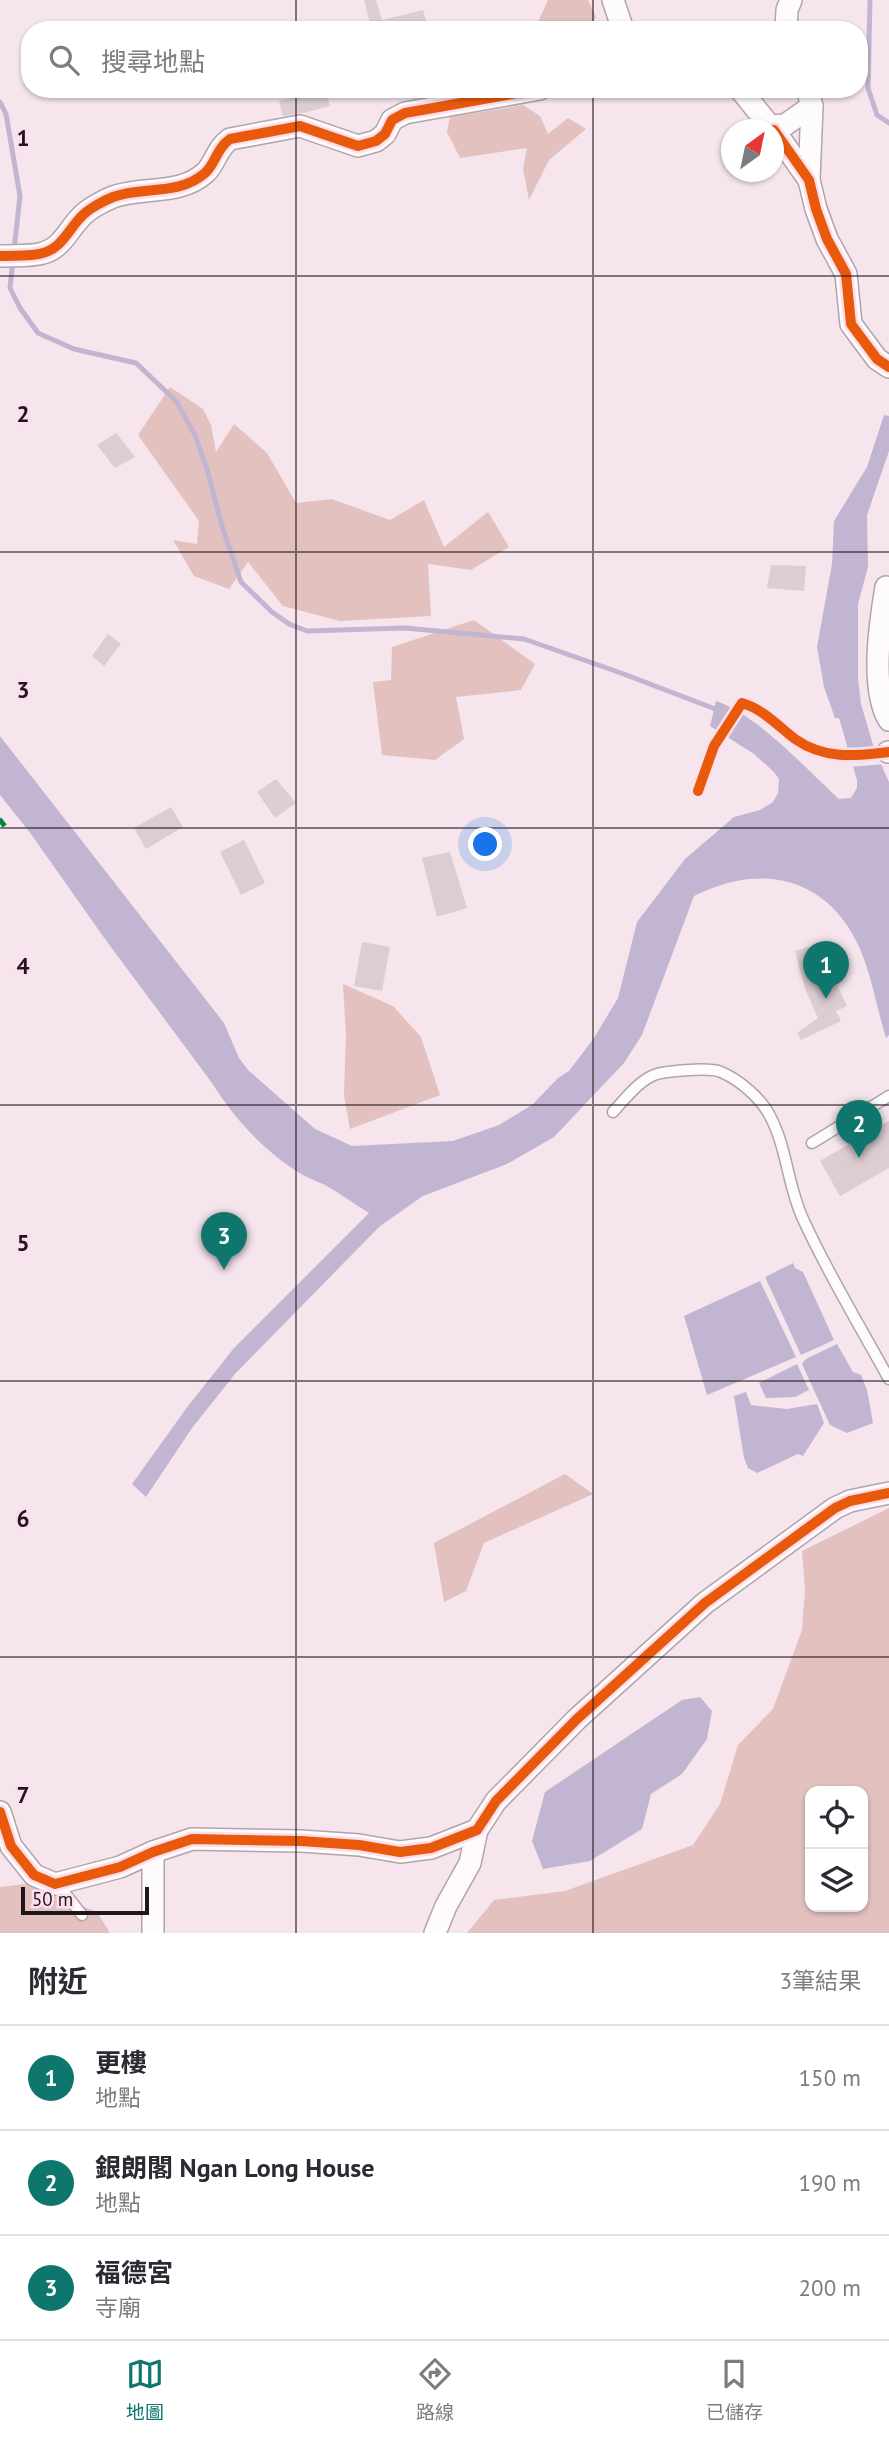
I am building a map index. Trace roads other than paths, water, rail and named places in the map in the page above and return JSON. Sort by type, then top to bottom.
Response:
[{"type":"street","points":[[613,0],[620,21]]},
{"type":"street","points":[[786,21],[791,0]]},
{"type":"street","points":[[0,256],[43,253],[59,245],[83,215],[113,197],[180,187],[206,173],[221,146],[230,139],[300,126],[358,146],[376,141],[385,134],[392,120],[405,113],[489,98]]},
{"type":"street","points":[[748,98],[765,119]]},
{"type":"street","points":[[784,125],[809,98]]},
{"type":"street","points":[[809,98],[809,180],[816,209],[846,274],[851,324],[877,359],[889,367]]},
{"type":"street","points":[[784,144],[809,180]]},
{"type":"street","points":[[886,587],[878,636],[883,709],[889,720]]},
{"type":"street","points":[[435,1933],[446,1906],[470,1863],[477,1830],[496,1801],[577,1719],[705,1603],[835,1508],[857,1499],[889,1493]]},
{"type":"street","points":[[0,1812],[11,1846],[34,1875],[55,1884],[120,1867],[192,1839],[359,1844],[400,1852],[417,1851],[477,1830]]},
{"type":"street","points":[[153,1852],[153,1933]]},
{"type":"lane","points":[[613,1112],[638,1086],[656,1074],[719,1071],[744,1086],[770,1115],[801,1216],[889,1379]]},
{"type":"lane","points":[[812,1143],[889,1096]]},
{"type":"lane","points":[[55,1884],[82,1915]]},
{"type":"waterway","points":[[870,0],[868,88],[877,115],[889,123]]},
{"type":"waterway","points":[[0,102],[6,114],[20,196],[14,250]]},
{"type":"waterway","points":[[13,260],[10,288],[38,333],[74,349],[136,363],[176,401],[195,435],[241,582],[272,612],[289,624],[307,631],[405,628],[524,639],[718,710]]},
{"type":"place","name":"更樓","points":[[826,999]]},
{"type":"place","name":"銀朗閣 Ngan Long House","points":[[859,1158]]},
{"type":"place","name":"福德宮","points":[[224,1270]]}]
